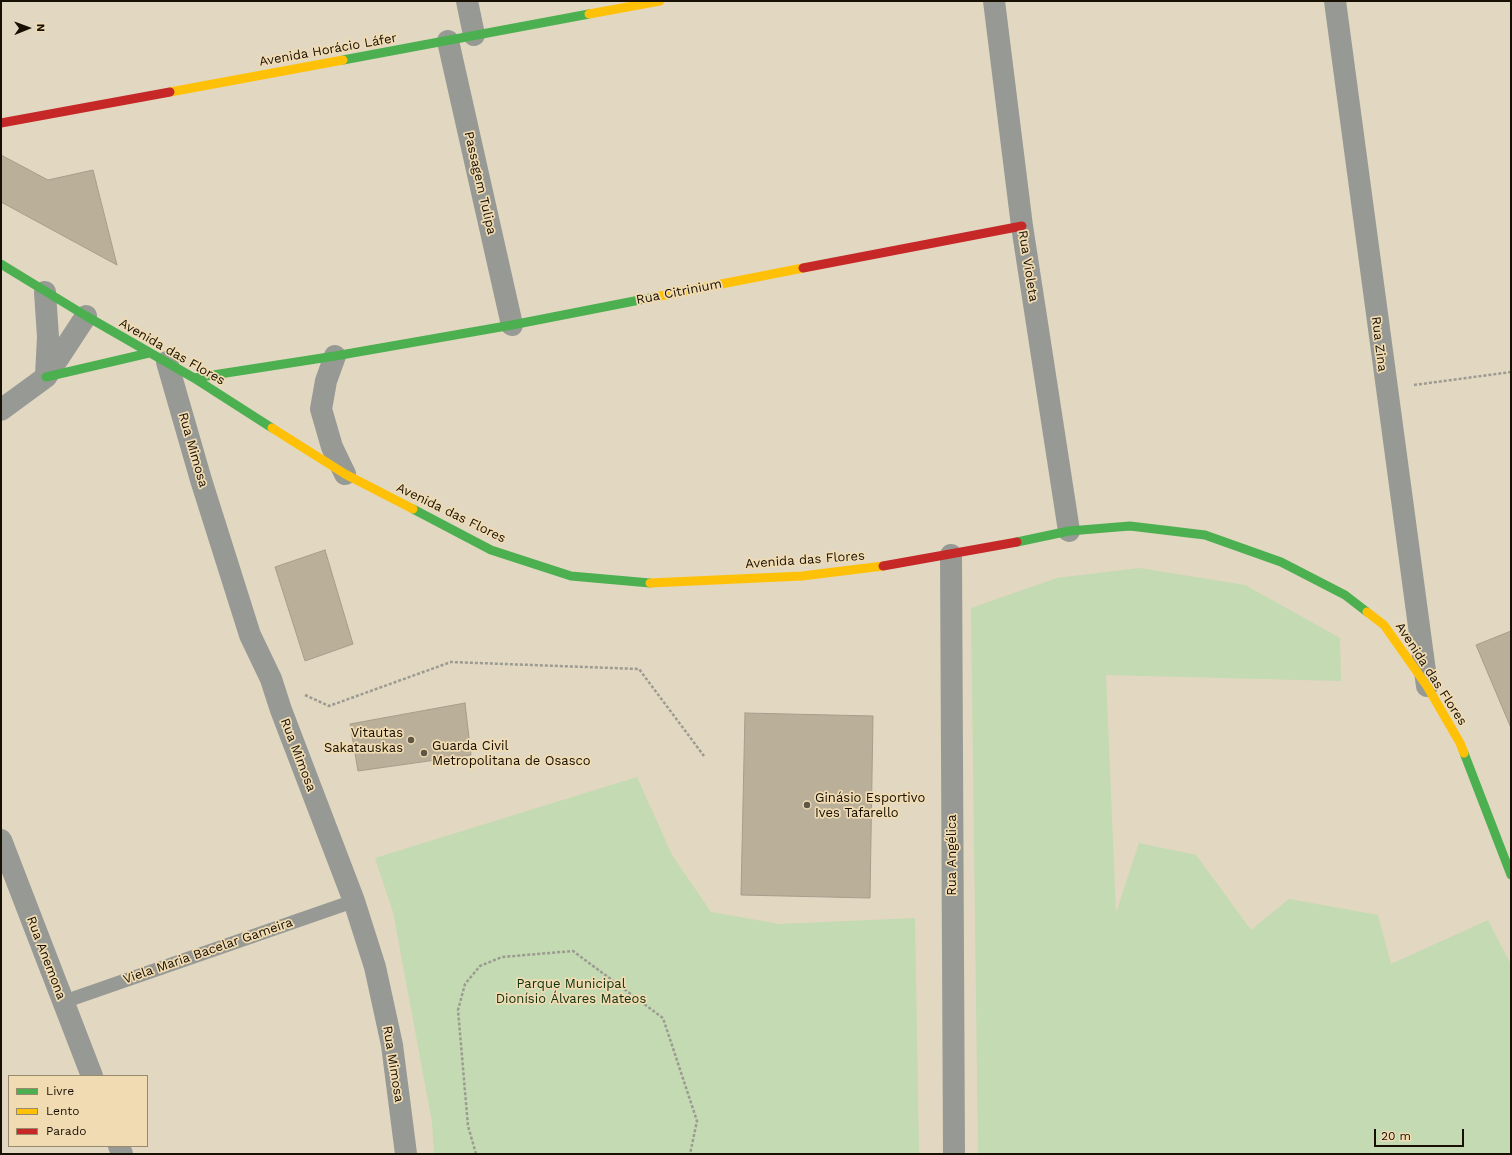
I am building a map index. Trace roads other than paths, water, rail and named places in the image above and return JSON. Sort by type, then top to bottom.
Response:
[{"type":"main road","name":"Avenida Horácio Láfer","points":[[1,123],[660,1]]},
{"type":"main road","name":"Rua Citrinium","points":[[194,378],[334,356],[512,325],[1022,226]]},
{"type":"main road","name":"Avenida das Flores","points":[[1,264],[45,292],[194,378],[345,474],[491,550],[571,576],[646,584],[802,576],[871,568],[951,555],[1069,531],[1130,526],[1205,535],[1281,562],[1345,595],[1384,625],[1427,686],[1460,743],[1511,875]]},
{"type":"main road","points":[[46,377],[158,358]]},
{"type":"street","points":[[467,1],[474,35]]},
{"type":"street","name":"Rua Violeta","points":[[994,1],[1022,226],[1069,531]]},
{"type":"street","name":"Rua Zina","points":[[1335,1],[1385,389],[1427,686]]},
{"type":"street","name":"Passagem Tulipa","points":[[448,41],[512,325]]},
{"type":"street","points":[[45,292],[48,337],[46,377]]},
{"type":"street","points":[[1,410],[46,377],[86,316]]},
{"type":"street","points":[[334,356],[326,381],[321,409],[332,447],[345,474]]},
{"type":"street","name":"Rua Mimosa","points":[[158,358],[201,480],[250,635],[271,679],[281,710],[354,901],[375,967],[392,1045],[406,1154]]},
{"type":"street","name":"Rua Angélica","points":[[951,555],[954,1154]]},
{"type":"street","name":"Rua Anemona","points":[[1,840],[92,1075]]},
{"type":"lane","name":"Viela Maria Bacelar Gameira","points":[[63,1002],[354,901]]},
{"type":"place","name":"Vitautas Sakatauskas","points":[[411,740]]},
{"type":"place","name":"Guarda Civil Metropolitana de Osasco","points":[[424,753]]},
{"type":"place","name":"Ginásio Esportivo Ives Tafarello","points":[[807,805]]},
{"type":"park label","name":"Parque Municipal Dionísio Álvares Mateos","points":[[571,992]]}]
